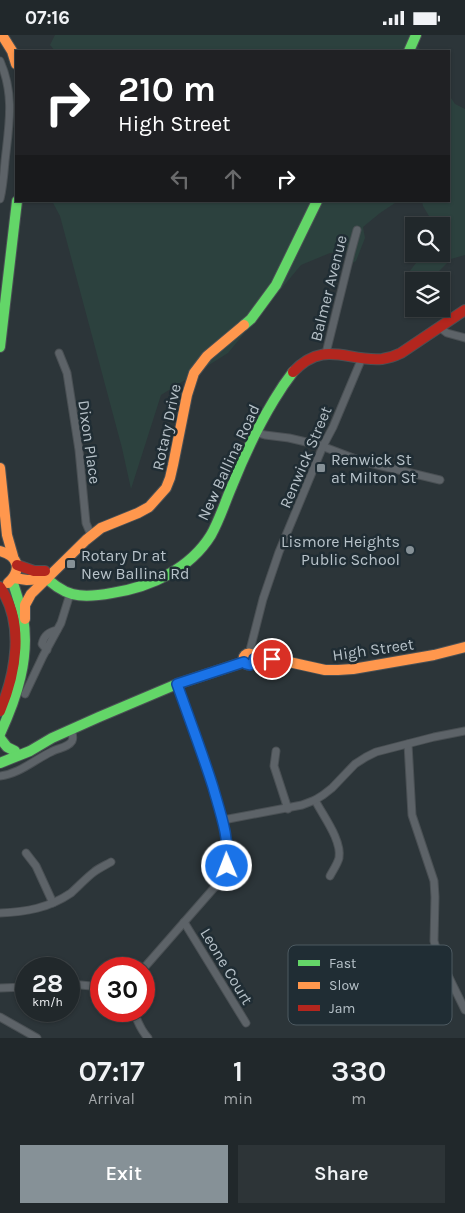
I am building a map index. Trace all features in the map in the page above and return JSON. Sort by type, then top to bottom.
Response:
[{"type":"main road","points":[[2,35],[12,51],[15,61]]},
{"type":"main road","points":[[409,50],[416,35]]},
{"type":"main road","points":[[0,347],[17,202]]},
{"type":"main road","name":"Rotary Drive","points":[[24,627],[26,601],[48,569],[67,558],[101,528],[150,507],[166,488],[174,465],[186,395],[194,373],[207,356],[251,319],[276,285],[317,202]]},
{"type":"main road","name":"New Ballina Road","points":[[43,576],[60,589],[70,593],[98,595],[140,587],[189,560],[213,530],[255,432],[293,371],[306,361],[326,353],[383,359],[393,356],[401,353],[465,310]]},
{"type":"main road","points":[[0,468],[7,532],[17,572],[13,579],[0,586],[12,609],[15,641],[11,675],[0,711]]},
{"type":"main road","points":[[0,551],[6,552],[15,561],[43,576]]},
{"type":"main road","name":"Rotary Drive","points":[[13,579],[27,580],[43,576]]},
{"type":"main road","points":[[0,734],[15,700],[24,659],[24,627],[13,579]]},
{"type":"main road","name":"High Street","points":[[52,738],[177,684],[249,658],[280,660],[325,670],[338,670],[434,655],[465,647]]},
{"type":"main road","points":[[0,738],[7,747],[16,751]]},
{"type":"main road","points":[[0,756],[52,738]]},
{"type":"main road","points":[[0,763],[30,751],[52,738]]},
{"type":"street","points":[[0,61],[10,94],[9,133],[0,199]]},
{"type":"street","name":"Balmer Avenue","points":[[326,353],[357,230]]},
{"type":"street","points":[[440,327],[447,333],[465,338]]},
{"type":"street","name":"Dixon Place","points":[[59,353],[67,373],[79,450],[86,523],[91,535]]},
{"type":"street","name":"Renwick Street","points":[[249,658],[271,574],[323,446],[362,358]]},
{"type":"street","points":[[255,432],[323,446],[361,461],[440,479]]},
{"type":"street","points":[[25,694],[57,630],[70,593]]},
{"type":"street","points":[[152,957],[216,886],[227,866],[228,851],[223,820],[177,684]]},
{"type":"street","points":[[0,776],[8,775],[53,750],[67,746],[73,739],[71,730]]},
{"type":"street","points":[[223,820],[288,809],[314,801],[332,788],[355,764],[376,752],[465,731]]},
{"type":"street","points":[[408,744],[412,815],[434,881],[433,928],[435,945]]},
{"type":"street","points":[[276,751],[274,766],[288,809]]},
{"type":"street","points":[[314,801],[339,847],[337,865],[330,876]]},
{"type":"street","points":[[26,853],[36,866],[53,903]]},
{"type":"street","points":[[0,913],[45,907],[71,892],[96,870],[111,862]]},
{"type":"street","name":"Leone Court","points":[[184,922],[246,1023]]},
{"type":"street","points":[[452,984],[465,1010]]},
{"type":"street","points":[[0,988],[15,987]]},
{"type":"street","points":[[0,1017],[37,1038]]},
{"type":"street","points":[[137,1022],[148,1038]]},
{"type":"green space","points":[[55,35],[411,35],[420,50],[54,50],[50,45]]},
{"type":"green space","points":[[450,96],[455,104],[465,109],[465,255],[450,260],[450,217],[430,217],[422,202],[450,202]]},
{"type":"green space","points":[[53,202],[396,202],[363,227],[365,238],[356,261],[353,263],[346,252],[343,251],[330,253],[301,265],[228,353],[161,395],[131,489],[122,448],[60,216]]},
{"type":"green space","points":[[448,262],[438,272],[409,272],[416,263]]},
{"type":"traffic: fast","points":[[409,50],[416,35]]},
{"type":"traffic: fast","points":[[0,347],[17,202]]},
{"type":"traffic: fast","points":[[244,325],[251,319],[276,285],[317,202]]},
{"type":"traffic: fast","points":[[40,572],[57,587],[65,591],[81,596],[90,596],[141,586],[168,575],[181,567],[192,558],[211,535],[256,432],[276,396],[293,372]]},
{"type":"traffic: fast","points":[[0,734],[17,692],[25,647],[23,617],[12,580]]},
{"type":"traffic: fast","points":[[0,763],[30,751],[52,738],[99,717],[177,684],[244,662]]},
{"type":"traffic: fast","points":[[0,738],[7,747],[15,751]]},
{"type":"traffic: slow","points":[[2,35],[12,51],[15,61]]},
{"type":"traffic: slow","points":[[25,619],[25,605],[31,594],[86,540],[101,528],[149,507],[166,488],[173,465],[187,395],[194,373],[207,356],[244,325]]},
{"type":"traffic: slow","points":[[0,468],[7,535],[13,556]]},
{"type":"traffic: slow","points":[[0,551],[15,560],[17,568],[8,583]]},
{"type":"traffic: slow","points":[[14,578],[27,580],[47,579]]},
{"type":"traffic: slow","points":[[254,659],[280,660],[325,670],[338,670],[434,655],[465,647]]},
{"type":"traffic: slow","points":[[249,653],[255,659],[249,665],[243,659],[249,653]]},
{"type":"traffic: jam","points":[[293,372],[304,362],[315,356],[326,354],[369,359],[382,359],[394,356],[465,310]]},
{"type":"traffic: jam","points":[[17,565],[34,571],[45,571]]},
{"type":"traffic: jam","points":[[0,587],[8,601],[13,616],[15,632],[14,665],[0,711]]},
{"type":"place","name":"Renwick St at Milton St","points":[[321,468]]},
{"type":"place","name":"Lismore Heights Public School","points":[[410,550]]},
{"type":"place","name":"Rotary Dr at New Ballina Rd","points":[[71,564]]},
{"type":"route","points":[[227,866],[228,851],[223,820],[177,684],[244,662],[250,665],[254,659],[272,659]]}]
